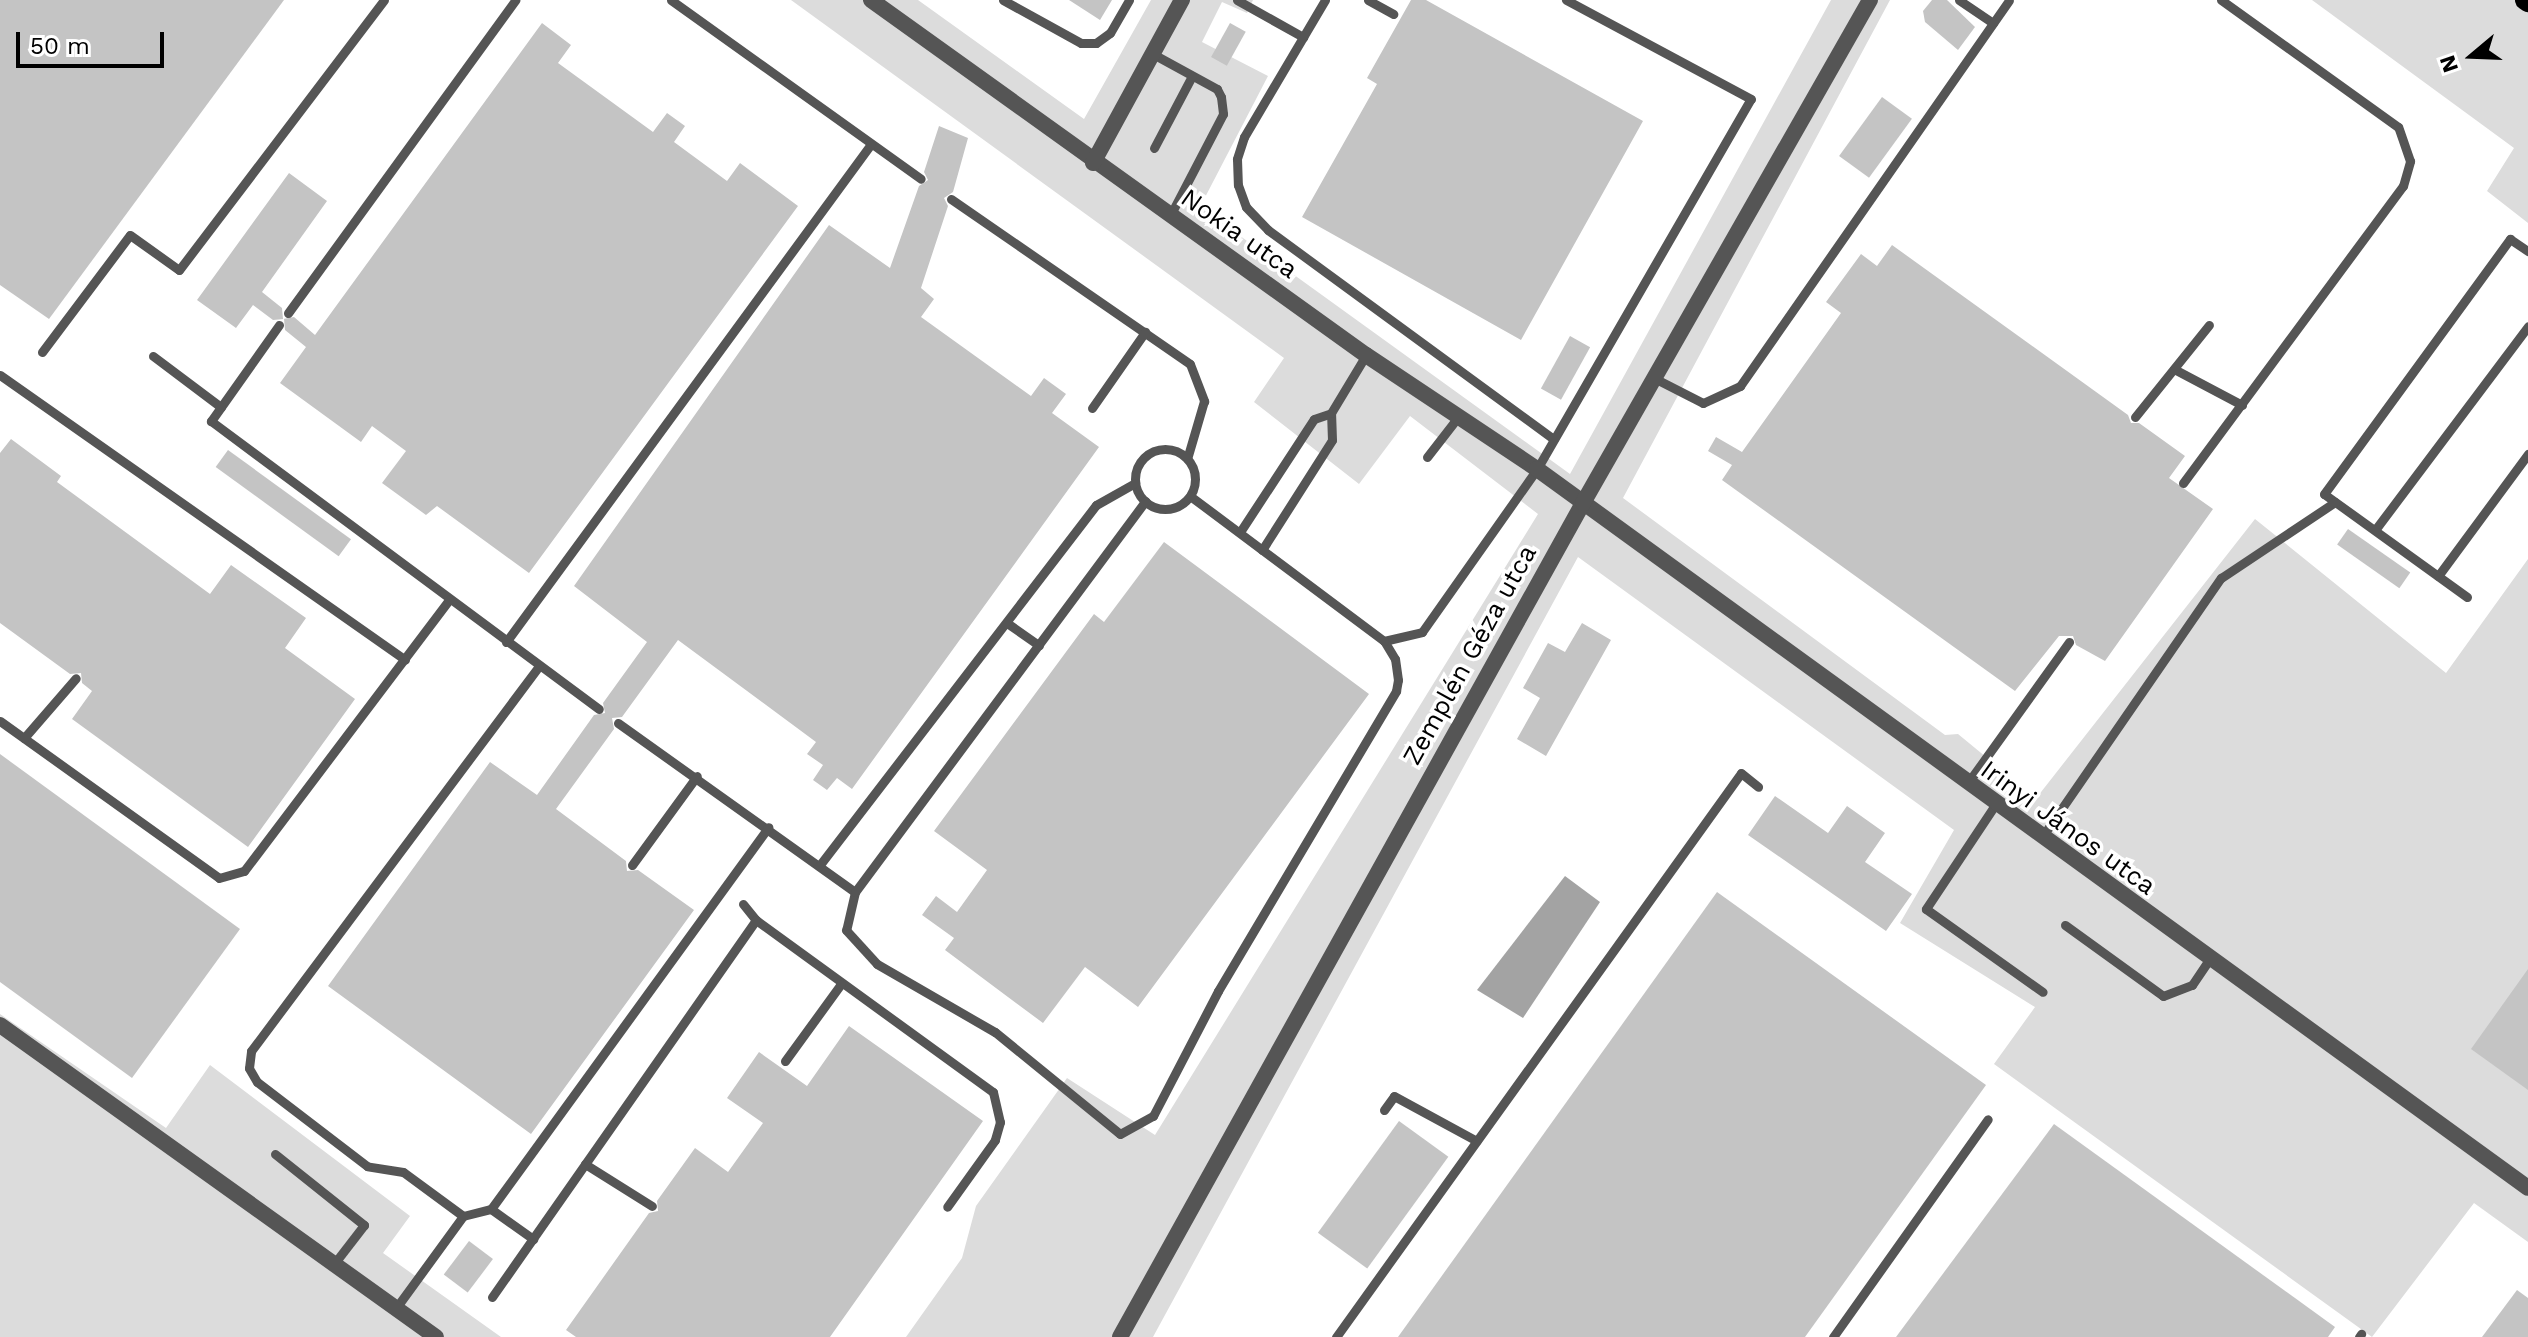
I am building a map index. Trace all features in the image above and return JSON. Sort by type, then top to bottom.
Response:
[{"type":"street","name":"Nokia utca","points":[[871,0],[1093,163],[1171,214],[1366,355],[1583,503]]},
{"type":"street","points":[[1093,163],[1182,0]]},
{"type":"street","name":"Zemplén Géza utca","points":[[1120,1337],[1583,503],[1870,0]]},
{"type":"street","name":"Irinyi János utca","points":[[1583,503],[1995,805],[2528,1188]]},
{"type":"street","points":[[0,1025],[436,1337]]},
{"type":"lane","points":[[42,352],[130,235],[179,270],[384,0]]},
{"type":"lane","points":[[288,313],[515,0]]},
{"type":"lane","points":[[671,0],[921,179]]},
{"type":"lane","points":[[1003,0],[1081,43],[1096,43],[1110,33],[1129,0]]},
{"type":"lane","points":[[1325,0],[1237,159],[1246,207],[1268,230],[1554,439]]},
{"type":"lane","points":[[1368,0],[1393,14]]},
{"type":"lane","points":[[1384,641],[1422,632],[1537,469],[1751,99],[1566,0]]},
{"type":"lane","points":[[1959,0],[1993,23]]},
{"type":"lane","points":[[1654,378],[1703,403],[1740,386],[2009,0]]},
{"type":"lane","points":[[2183,483],[2403,186],[2410,161],[2398,127],[2221,0]]},
{"type":"lane","points":[[1242,1],[1303,37]]},
{"type":"lane","points":[[1153,54],[1217,89],[1223,114],[1171,214]]},
{"type":"lane","points":[[1154,148],[1192,76]]},
{"type":"lane","points":[[506,642],[871,144]]},
{"type":"lane","points":[[951,199],[1190,364],[1203,389],[1187,459]]},
{"type":"lane","points":[[2467,597],[2324,494],[2510,239],[2528,251]]},
{"type":"lane","points":[[279,325],[211,421],[599,709]]},
{"type":"lane","points":[[2135,417],[2209,325]]},
{"type":"lane","points":[[2375,530],[2528,326]]},
{"type":"lane","points":[[1092,408],[1145,332]]},
{"type":"lane","points":[[1262,550],[1332,440],[1331,413],[1366,355]]},
{"type":"lane","points":[[153,356],[221,407]]},
{"type":"lane","points":[[2174,369],[2242,405]]},
{"type":"lane","points":[[0,375],[405,660]]},
{"type":"lane","points":[[1240,532],[1314,419],[1331,413]]},
{"type":"lane","points":[[1427,457],[1458,417]]},
{"type":"lane","points":[[1171,450],[1187,459],[1195,476],[1190,496],[1163,509],[1145,501],[1135,483],[1139,465],[1152,452],[1171,450]]},
{"type":"lane","points":[[2438,576],[2528,454]]},
{"type":"lane","points":[[819,866],[1096,505],[1135,483]]},
{"type":"lane","points":[[1145,501],[855,892],[846,930],[877,964],[995,1032],[1120,1134],[1153,1116],[1218,991],[1396,691],[1398,670],[1384,641],[1190,496]]},
{"type":"lane","points":[[2041,838],[2221,578],[2335,502]]},
{"type":"lane","points":[[0,721],[219,878],[244,871],[449,600]]},
{"type":"lane","points":[[1007,623],[1039,645]]},
{"type":"lane","points":[[1967,784],[2069,642]]},
{"type":"lane","points":[[463,1216],[403,1172],[367,1166],[257,1082],[249,1068],[251,1051],[539,666]]},
{"type":"lane","points":[[24,738],[76,678]]},
{"type":"lane","points":[[618,723],[769,827],[855,892]]},
{"type":"lane","points":[[1336,1337],[1741,773],[1758,787]]},
{"type":"lane","points":[[632,865],[697,776]]},
{"type":"lane","points":[[1995,805],[1926,909],[2043,992]]},
{"type":"lane","points":[[396,1308],[463,1216],[491,1209],[769,827]]},
{"type":"lane","points":[[743,904],[756,920],[841,984],[993,1092],[1000,1122],[995,1140],[947,1207]]},
{"type":"lane","points":[[492,1297],[756,920]]},
{"type":"lane","points":[[2065,925],[2163,996],[2192,985],[2209,960]]},
{"type":"lane","points":[[785,1061],[841,984]]},
{"type":"lane","points":[[1384,1110],[1394,1096],[1477,1141]]},
{"type":"lane","points":[[1833,1337],[1988,1119]]},
{"type":"lane","points":[[275,1154],[364,1225],[334,1264]]},
{"type":"lane","points":[[585,1164],[652,1206]]},
{"type":"lane","points":[[491,1209],[533,1239]]},
{"type":"shaded area","points":[[791,0],[918,0],[1084,119],[1151,0],[1253,0],[1247,13],[1222,2],[1202,42],[1268,76],[1200,207],[1570,474],[1831,0],[1890,0],[1623,498],[1945,735],[1958,734],[2003,771],[2005,783],[2034,801],[2255,519],[2446,673],[2528,559],[2528,1242],[2474,1203],[2372,1337],[1994,1064],[2035,1007],[1900,923],[1954,830],[1578,557],[1153,1337],[906,1337],[962,1258],[976,1206],[1067,1078],[1155,1135],[1538,514],[1410,416],[1359,484],[1254,402],[1284,358]]},
{"type":"shaded area","points":[[2312,0],[2528,0],[2528,223],[2487,191],[2514,148]]},
{"type":"shaded area","points":[[1565,876],[1600,902],[1523,1018],[1477,990]]},
{"type":"shaded area","points":[[0,1014],[166,1128],[210,1065],[410,1216],[383,1253],[501,1337],[0,1337]]},
{"type":"building","points":[[0,0],[284,0],[49,319],[0,285]]},
{"type":"building","points":[[1069,0],[1112,0],[1100,20]]},
{"type":"building","points":[[1411,0],[1426,0],[1643,121],[1521,340],[1302,217],[1377,84],[1367,78]]},
{"type":"building","points":[[1932,0],[1947,0],[1975,27],[1958,50],[1925,22],[1923,11]]},
{"type":"building","points":[[542,23],[571,45],[558,63],[653,132],[667,113],[685,126],[674,142],[727,181],[740,163],[798,206],[529,573],[437,506],[426,515],[382,483],[406,451],[372,426],[361,442],[280,383],[306,347],[285,330],[284,319],[273,320],[253,305],[236,328],[197,300],[289,173],[327,201],[262,292],[282,308],[283,319],[294,317],[315,335]]},
{"type":"building","points":[[1230,23],[1246,32],[1227,66],[1211,57]]},
{"type":"building","points":[[1882,97],[1912,119],[1869,178],[1839,156]]},
{"type":"building","points":[[939,126],[968,138],[953,192],[944,198],[948,206],[921,288],[934,299],[921,317],[1031,396],[1044,378],[1066,394],[1052,413],[1099,447],[852,789],[837,778],[827,790],[813,780],[823,765],[807,754],[816,742],[678,640],[622,717],[612,718],[614,729],[556,809],[626,861],[627,871],[638,870],[694,910],[531,1134],[328,986],[490,762],[537,795],[594,715],[605,713],[603,703],[647,642],[574,586],[829,225],[890,268],[919,186],[928,180],[924,172]]},
{"type":"building","points":[[1892,245],[2128,415],[2131,423],[2139,423],[2185,456],[2169,478],[2213,509],[2105,661],[2076,645],[2073,636],[2059,636],[2015,691],[1722,480],[1732,465],[1708,451],[1716,437],[1742,452],[1841,313],[1826,302],[1861,254],[1877,266]]},
{"type":"building","points":[[1570,336],[1590,347],[1561,400],[1541,388]]},
{"type":"building","points":[[11,439],[61,476],[57,482],[210,594],[231,565],[306,618],[285,648],[355,699],[248,847],[72,719],[92,691],[82,683],[81,673],[70,674],[0,623],[0,453]]},
{"type":"building","points":[[228,450],[351,539],[339,556],[216,467]]},
{"type":"building","points":[[2348,529],[2410,573],[2399,588],[2337,545]]},
{"type":"building","points":[[1164,542],[1369,694],[1138,1007],[1085,967],[1043,1023],[945,950],[954,938],[922,915],[936,896],[957,912],[987,870],[934,831],[1094,614],[1104,622]]},
{"type":"building","points":[[1582,623],[1611,640],[1546,756],[1517,739],[1540,698],[1523,688],[1548,643],[1565,652]]},
{"type":"building","points":[[0,754],[240,929],[132,1078],[0,982]]},
{"type":"building","points":[[1775,796],[1828,833],[1847,806],[1885,833],[1865,862],[1912,894],[1886,931],[1748,835]]},
{"type":"building","points":[[1717,892],[1986,1085],[1805,1337],[1398,1337]]},
{"type":"building","points":[[2528,969],[2528,1090],[2471,1049]]},
{"type":"building","points":[[849,1026],[983,1121],[830,1337],[576,1337],[566,1330],[649,1213],[658,1211],[657,1201],[695,1148],[728,1172],[763,1123],[727,1098],[759,1052],[807,1086]]},
{"type":"building","points":[[1399,1121],[1448,1157],[1367,1268],[1318,1233]]},
{"type":"building","points":[[2054,1124],[2335,1327],[2328,1337],[1896,1337]]},
{"type":"building","points":[[469,1241],[493,1259],[468,1293],[444,1275]]},
{"type":"building","points":[[2517,1290],[2528,1298],[2528,1337],[2482,1337]]}]
